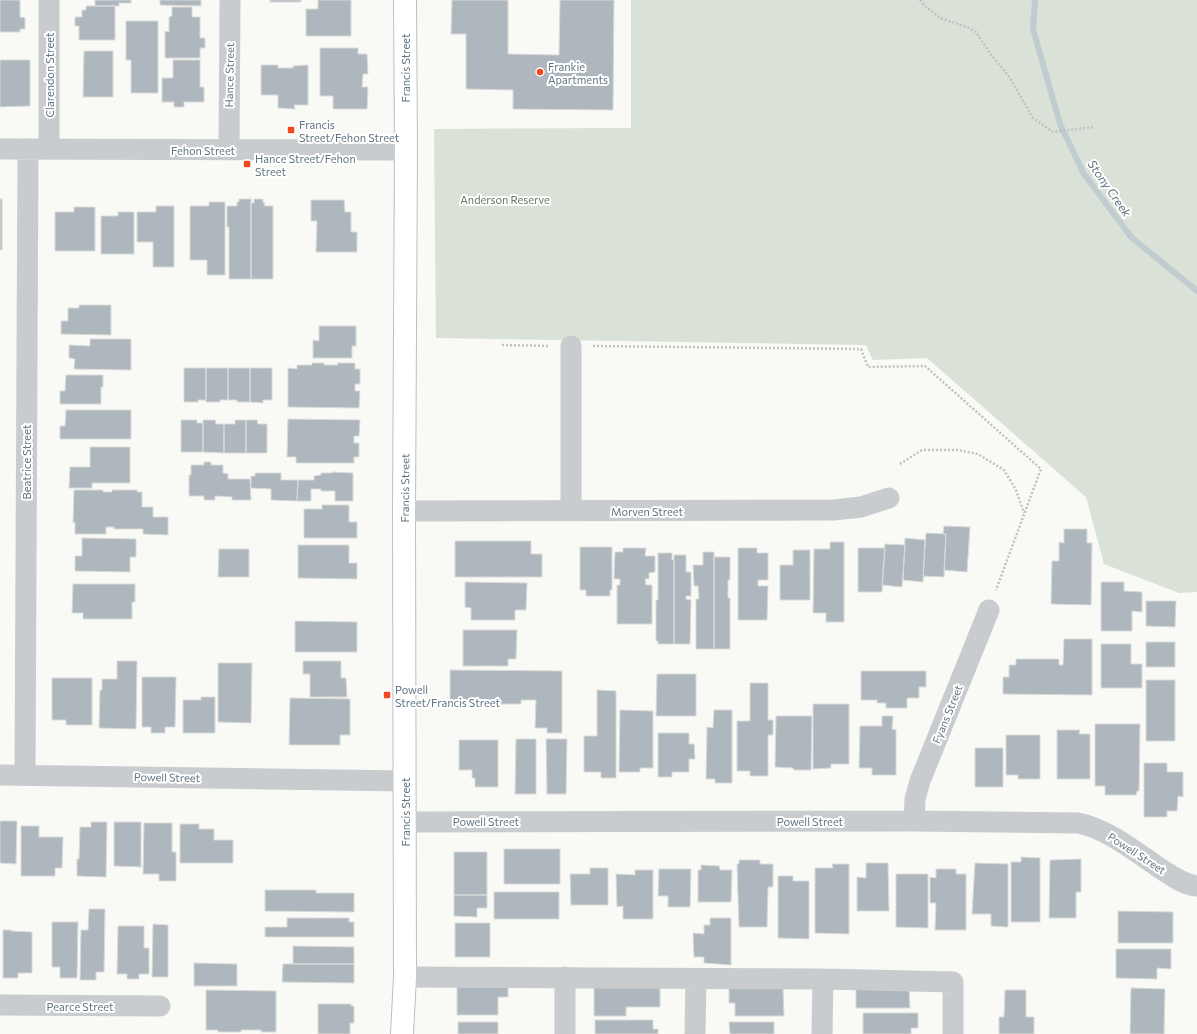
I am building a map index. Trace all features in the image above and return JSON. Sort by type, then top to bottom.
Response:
[{"type":"main road","name":"Francis Street","points":[[402,1034],[405,976],[405,0]]},
{"type":"main road","name":"Francis Street","points":[[405,976],[412,1034]]},
{"type":"street","name":"Clarendon Street","points":[[49,0],[49,149]]},
{"type":"street","name":"Hance Street","points":[[229,150],[230,0]]},
{"type":"street","name":"Fehon Street","points":[[0,149],[406,150]]},
{"type":"street","name":"Beatrice Street","points":[[25,775],[28,149]]},
{"type":"street","points":[[571,511],[572,346]]},
{"type":"street","name":"Morven Street","points":[[404,511],[834,510],[861,507],[888,498]]},
{"type":"street","name":"Fyans Street","points":[[914,821],[915,799],[920,781],[989,610]]},
{"type":"street","name":"Powell Street","points":[[0,775],[405,781]]},
{"type":"street","name":"Powell Street","points":[[405,822],[1065,822],[1089,825],[1105,832],[1177,879],[1197,886]]},
{"type":"street","points":[[405,976],[823,979],[953,982],[953,1034]]},
{"type":"street","points":[[565,977],[565,1034]]},
{"type":"street","points":[[695,1034],[696,979]]},
{"type":"street","points":[[822,1034],[823,979]]},
{"type":"street","name":"Pearce Street","points":[[0,1005],[160,1006]]},
{"type":"path","points":[[920,0],[940,18],[967,26],[976,32],[989,52],[1010,78],[1033,118],[1053,132],[1093,127]]},
{"type":"path","points":[[502,345],[861,349],[868,367],[925,366],[1041,469],[989,610]]},
{"type":"path","points":[[900,464],[922,450],[957,450],[978,454],[1004,470],[1016,490],[1024,514]]},
{"type":"green space","name":"Anderson Reserve","points":[[631,0],[1197,0],[1197,592],[1179,593],[1104,564],[1086,497],[927,358],[873,360],[866,345],[436,338],[434,129],[631,128]]},
{"type":"building","points":[[0,0],[20,0],[20,17],[25,18],[25,29],[20,29],[20,32],[0,32]]},
{"type":"building","points":[[95,0],[131,0],[131,3],[119,3],[119,6],[95,6]]},
{"type":"building","points":[[160,0],[201,0],[201,6],[160,5]]},
{"type":"building","points":[[270,0],[301,0],[301,2],[270,2]]},
{"type":"building","points":[[318,0],[351,0],[351,36],[306,36],[306,9],[318,9]]},
{"type":"building","name":"Frankie Apartments","points":[[452,0],[508,0],[508,54],[559,55],[560,0],[614,0],[613,110],[513,109],[513,90],[466,89],[466,34],[451,34]]},
{"type":"building","points":[[86,6],[115,6],[115,40],[79,40],[79,26],[75,26],[75,17],[82,17],[82,10],[86,10]]},
{"type":"building","points":[[172,7],[192,7],[192,17],[200,17],[200,38],[205,38],[205,48],[200,48],[200,58],[165,58],[165,31],[169,32],[169,17],[172,16]]},
{"type":"building","points":[[126,21],[158,21],[158,93],[131,93],[131,60],[126,60]]},
{"type":"building","points":[[320,48],[358,48],[358,54],[367,54],[368,74],[363,74],[362,87],[368,87],[367,109],[333,109],[333,96],[320,96]]},
{"type":"building","points":[[84,51],[113,51],[113,97],[83,97]]},
{"type":"building","points":[[0,60],[30,60],[30,106],[0,107]]},
{"type":"building","points":[[173,60],[200,60],[200,87],[204,87],[204,102],[184,102],[184,107],[174,107],[174,102],[162,102],[162,78],[173,78]]},
{"type":"building","points":[[261,65],[278,65],[278,68],[293,68],[293,66],[308,65],[308,105],[294,105],[295,109],[278,108],[278,95],[261,95]]},
{"type":"building","points":[[0,199],[2,199],[2,250],[0,250]]},
{"type":"building","points":[[239,199],[251,199],[251,279],[229,279],[229,227],[227,227],[227,206],[237,206]]},
{"type":"building","points":[[254,199],[263,199],[263,203],[265,203],[264,206],[273,206],[273,279],[251,279],[251,203],[254,203]]},
{"type":"building","points":[[311,200],[344,200],[345,212],[351,212],[351,232],[357,232],[357,252],[316,252],[317,221],[311,221]]},
{"type":"building","points":[[209,202],[225,202],[225,275],[207,275],[207,260],[190,260],[190,206],[209,206]]},
{"type":"building","points":[[156,206],[174,206],[174,267],[153,267],[153,242],[137,242],[137,212],[156,212]]},
{"type":"building","points":[[74,207],[95,207],[95,251],[55,251],[55,212],[74,212]]},
{"type":"building","points":[[118,212],[134,212],[134,254],[101,254],[101,216],[118,216]]},
{"type":"building","points":[[79,305],[111,305],[111,335],[61,334],[61,321],[68,321],[68,308],[79,308]]},
{"type":"building","points":[[319,326],[356,326],[356,346],[352,346],[352,358],[313,358],[313,340],[319,341]]},
{"type":"building","points":[[90,339],[131,339],[131,370],[74,369],[75,359],[69,358],[69,345],[90,346]]},
{"type":"building","points":[[312,363],[338,365],[337,363],[355,363],[355,369],[360,369],[360,384],[355,384],[355,391],[360,391],[359,408],[288,407],[288,368],[297,369],[297,365],[312,365]]},
{"type":"building","points":[[184,368],[206,368],[206,400],[198,400],[198,402],[184,402]]},
{"type":"building","points":[[206,368],[228,368],[228,400],[220,400],[220,402],[206,402]]},
{"type":"building","points":[[228,368],[250,368],[250,402],[228,400]]},
{"type":"building","points":[[250,368],[272,368],[272,400],[263,400],[263,403],[250,402]]},
{"type":"building","points":[[66,375],[103,375],[101,404],[60,404],[60,391],[65,391]]},
{"type":"building","points":[[66,410],[131,410],[131,439],[60,439],[60,426],[65,426]]},
{"type":"building","points":[[288,419],[360,420],[359,436],[354,436],[354,443],[359,443],[359,457],[354,457],[354,463],[296,463],[296,457],[287,457]]},
{"type":"building","points":[[181,420],[197,420],[197,423],[203,423],[203,452],[181,452]]},
{"type":"building","points":[[203,420],[215,420],[216,424],[224,424],[224,453],[203,452]]},
{"type":"building","points":[[235,420],[246,420],[246,453],[224,453],[224,424],[235,424]]},
{"type":"building","points":[[246,420],[257,420],[258,424],[267,424],[267,453],[246,453]]},
{"type":"building","points":[[90,447],[130,447],[130,483],[92,483],[92,488],[69,488],[70,467],[90,467]]},
{"type":"building","points":[[204,462],[211,462],[211,465],[223,465],[223,473],[228,474],[228,479],[250,479],[251,500],[232,500],[232,497],[215,496],[215,500],[204,500],[204,496],[189,496],[189,475],[191,475],[191,465],[204,465]]},
{"type":"building","points":[[255,473],[281,473],[281,480],[298,480],[297,501],[271,500],[271,489],[251,488],[251,476],[255,476]]},
{"type":"building","points":[[321,473],[353,473],[353,501],[335,501],[335,491],[311,489],[311,501],[297,501],[298,480],[314,480],[314,476],[321,475]]},
{"type":"building","points":[[74,490],[103,490],[103,492],[112,492],[112,490],[137,490],[137,492],[142,492],[142,507],[153,507],[153,517],[168,517],[168,535],[143,534],[143,529],[114,529],[114,527],[106,527],[106,534],[75,534],[75,522],[73,523]]},
{"type":"building","points":[[322,505],[349,505],[349,522],[357,522],[357,538],[304,538],[304,509],[322,509]]},
{"type":"building","points":[[944,526],[970,527],[967,572],[944,570],[946,534],[943,534]]},
{"type":"building","points":[[1064,529],[1087,529],[1087,543],[1092,543],[1091,605],[1051,604],[1052,561],[1059,561],[1059,542],[1064,543]]},
{"type":"building","points":[[926,533],[946,534],[944,577],[923,576]]},
{"type":"building","points":[[82,538],[136,539],[136,557],[130,557],[130,572],[75,571],[75,556],[82,556]]},
{"type":"building","points":[[905,538],[925,540],[923,582],[903,580]]},
{"type":"building","points":[[455,541],[531,541],[531,554],[542,554],[542,577],[455,577]]},
{"type":"building","points":[[830,542],[844,542],[844,622],[826,622],[826,613],[813,613],[814,549],[830,549]]},
{"type":"building","points":[[885,544],[905,545],[902,587],[882,585]]},
{"type":"building","points":[[298,545],[349,545],[349,563],[357,563],[357,579],[298,578]]},
{"type":"building","points":[[580,547],[612,547],[612,590],[610,590],[610,596],[586,596],[586,590],[580,590]]},
{"type":"building","points":[[623,548],[646,548],[645,556],[655,556],[655,572],[649,573],[649,579],[645,579],[646,585],[652,585],[652,624],[617,624],[617,585],[620,585],[620,579],[614,579],[615,552],[623,552]]},
{"type":"building","points":[[738,548],[757,548],[757,553],[768,553],[768,580],[758,580],[758,586],[768,586],[767,620],[738,620]]},
{"type":"building","points":[[858,548],[885,548],[882,592],[858,592]]},
{"type":"building","points":[[219,549],[249,549],[249,577],[218,577]]},
{"type":"building","points":[[793,550],[810,550],[810,600],[780,600],[780,565],[793,565]]},
{"type":"building","points":[[703,552],[714,552],[714,649],[696,649],[696,599],[699,599],[698,586],[694,586],[693,565],[703,565]]},
{"type":"building","points":[[658,553],[672,553],[672,560],[674,560],[674,644],[658,644],[658,641],[656,641]]},
{"type":"building","points":[[674,555],[686,555],[686,572],[691,572],[691,596],[686,596],[686,599],[691,600],[690,644],[674,644]]},
{"type":"building","points":[[714,557],[730,557],[728,598],[730,598],[730,649],[714,649]]},
{"type":"building","points":[[465,582],[527,583],[526,610],[515,610],[515,620],[471,620],[471,608],[465,607]]},
{"type":"building","points":[[1101,582],[1124,582],[1124,591],[1142,592],[1142,612],[1132,611],[1132,631],[1101,631]]},
{"type":"building","points":[[73,584],[135,584],[135,602],[132,602],[132,619],[83,619],[83,613],[72,613]]},
{"type":"building","points":[[1146,601],[1176,601],[1175,627],[1146,626]]},
{"type":"building","points":[[295,621],[357,622],[357,652],[295,652]]},
{"type":"building","points":[[463,630],[517,630],[516,659],[508,659],[508,666],[463,666]]},
{"type":"building","points":[[1064,639],[1092,639],[1092,695],[1003,694],[1003,677],[1009,677],[1009,665],[1016,665],[1016,659],[1059,659],[1059,665],[1063,665]]},
{"type":"building","points":[[1146,642],[1175,642],[1175,667],[1146,667]]},
{"type":"building","points":[[1101,644],[1131,644],[1131,664],[1142,664],[1142,688],[1101,688]]},
{"type":"building","points":[[117,661],[137,661],[136,729],[99,728],[100,690],[102,690],[102,679],[117,679]]},
{"type":"building","points":[[303,661],[341,661],[341,678],[346,678],[347,697],[310,697],[310,674],[303,674]]},
{"type":"building","points":[[218,663],[252,663],[251,723],[218,722]]},
{"type":"building","points":[[450,670],[562,671],[562,733],[547,733],[547,728],[535,728],[536,700],[521,700],[521,704],[460,704],[461,700],[450,700]]},
{"type":"building","points":[[861,671],[926,671],[926,687],[919,687],[919,698],[907,698],[907,708],[886,708],[886,703],[877,703],[877,700],[861,700]]},
{"type":"building","points":[[657,674],[696,674],[696,716],[656,716]]},
{"type":"building","points":[[142,677],[176,677],[175,727],[165,727],[165,733],[151,733],[151,727],[142,727]]},
{"type":"building","points":[[52,678],[92,678],[92,725],[66,725],[66,720],[52,720]]},
{"type":"building","points":[[1146,680],[1175,680],[1175,741],[1146,741]]},
{"type":"building","points":[[750,683],[768,683],[768,720],[773,720],[773,735],[768,735],[768,776],[750,776],[750,771],[737,771],[737,721],[750,721]]},
{"type":"building","points":[[597,690],[616,691],[616,778],[601,778],[601,772],[584,772],[584,736],[597,736]]},
{"type":"building","points":[[201,697],[215,697],[215,733],[183,733],[183,700],[201,700]]},
{"type":"building","points":[[290,698],[350,699],[350,735],[340,735],[340,745],[289,745]]},
{"type":"building","points":[[813,704],[849,704],[849,764],[831,764],[831,768],[813,769]]},
{"type":"building","points":[[620,710],[653,711],[653,768],[640,768],[640,772],[619,772]]},
{"type":"building","points":[[714,710],[732,710],[732,783],[715,783],[715,779],[706,779],[707,727],[713,728]]},
{"type":"building","points":[[776,716],[812,716],[811,770],[794,770],[793,768],[775,767]]},
{"type":"building","points":[[882,716],[893,716],[892,729],[896,730],[896,775],[872,775],[872,768],[859,768],[860,726],[882,726]]},
{"type":"building","points":[[1095,724],[1140,724],[1139,791],[1137,791],[1136,795],[1105,795],[1105,786],[1095,786]]},
{"type":"building","points":[[1057,730],[1080,730],[1079,734],[1090,734],[1090,779],[1057,779]]},
{"type":"building","points":[[658,733],[689,733],[689,744],[694,744],[695,759],[689,759],[689,772],[672,772],[672,777],[658,777]]},
{"type":"building","points":[[1006,735],[1040,735],[1040,779],[1018,779],[1018,775],[1006,775]]},
{"type":"building","points":[[516,739],[536,739],[536,794],[515,794]]},
{"type":"building","points":[[546,739],[567,739],[566,794],[547,794]]},
{"type":"building","points":[[459,740],[498,740],[498,787],[475,787],[475,778],[472,778],[472,770],[459,770]]},
{"type":"building","points":[[975,748],[1003,748],[1003,787],[975,787]]},
{"type":"building","points":[[1144,763],[1167,763],[1167,772],[1183,772],[1183,797],[1178,796],[1177,811],[1167,811],[1167,817],[1144,817]]},
{"type":"building","points":[[0,821],[17,821],[16,864],[0,863]]},
{"type":"building","points":[[91,822],[107,822],[106,877],[77,876],[80,827],[91,827]]},
{"type":"building","points":[[114,822],[141,822],[141,867],[114,866]]},
{"type":"building","points":[[144,823],[172,823],[172,852],[176,852],[176,881],[159,881],[159,874],[143,874]]},
{"type":"building","points":[[180,824],[199,824],[199,829],[214,829],[214,840],[233,840],[233,863],[180,863]]},
{"type":"building","points":[[21,826],[39,826],[39,837],[63,837],[62,868],[55,868],[55,876],[21,876]]},
{"type":"building","points":[[504,849],[560,849],[560,884],[504,884]]},
{"type":"building","points":[[454,852],[487,852],[487,895],[454,895]]},
{"type":"building","points":[[1021,857],[1040,858],[1040,922],[1011,922],[1011,862],[1021,862]]},
{"type":"building","points":[[1081,859],[1081,892],[1076,892],[1076,918],[1049,918],[1050,860]]},
{"type":"building","points":[[739,860],[760,860],[760,864],[773,864],[773,887],[768,887],[767,927],[739,927],[737,864],[739,864]]},
{"type":"building","points":[[866,863],[888,863],[889,911],[857,911],[857,877],[866,878]]},
{"type":"building","points":[[975,863],[1008,864],[1008,927],[991,926],[991,914],[972,914]]},
{"type":"building","points":[[832,864],[849,864],[849,934],[815,933],[815,868],[833,868]]},
{"type":"building","points":[[701,865],[719,866],[720,870],[732,870],[731,902],[698,902],[698,870],[701,870]]},
{"type":"building","points":[[590,868],[608,868],[608,905],[571,905],[570,874],[590,874]]},
{"type":"building","points":[[659,869],[691,869],[690,907],[668,907],[668,896],[658,896]]},
{"type":"building","points":[[936,869],[956,869],[956,874],[966,874],[966,930],[935,930],[936,903],[930,903],[930,877],[936,878]]},
{"type":"building","points":[[635,870],[653,870],[653,919],[623,919],[623,906],[617,907],[616,874],[635,875]]},
{"type":"building","points":[[896,874],[928,874],[928,928],[896,927]]},
{"type":"building","points":[[778,876],[793,876],[793,881],[809,881],[809,939],[778,938]]},
{"type":"building","points":[[265,890],[316,890],[316,893],[354,893],[354,912],[265,911]]},
{"type":"building","points":[[494,892],[559,892],[559,919],[494,919]]},
{"type":"building","points":[[454,895],[487,895],[487,908],[477,908],[477,917],[454,916]]},
{"type":"building","points":[[89,909],[105,909],[104,972],[96,972],[96,980],[80,980],[81,930],[88,930]]},
{"type":"building","points":[[1118,911],[1173,912],[1173,943],[1118,943]]},
{"type":"building","points":[[287,918],[349,918],[349,922],[354,922],[354,937],[265,937],[265,927],[287,927]]},
{"type":"building","points":[[710,918],[731,918],[731,965],[704,963],[704,957],[694,957],[693,933],[704,934],[704,925],[710,925]]},
{"type":"building","points":[[52,922],[78,922],[77,978],[60,978],[60,967],[52,967]]},
{"type":"building","points":[[455,923],[490,923],[490,957],[455,957]]},
{"type":"building","points":[[153,924],[168,925],[168,977],[152,977]]},
{"type":"building","points":[[118,926],[144,926],[144,948],[149,948],[149,974],[139,974],[139,979],[127,979],[127,974],[117,974]]},
{"type":"building","points":[[3,930],[32,932],[32,973],[18,973],[18,978],[3,978]]},
{"type":"building","points":[[293,946],[354,947],[354,964],[293,964]]},
{"type":"building","points":[[1116,949],[1171,949],[1171,969],[1157,968],[1157,979],[1116,978]]},
{"type":"building","points":[[194,963],[237,964],[237,986],[194,986]]},
{"type":"building","points":[[283,964],[354,964],[354,983],[282,982]]},
{"type":"building","points":[[508,983],[508,997],[498,997],[498,1015],[457,1015],[457,985]]},
{"type":"building","points":[[594,986],[660,986],[660,1007],[626,1007],[626,1016],[594,1016]]},
{"type":"building","points":[[729,987],[783,988],[784,1016],[735,1016],[735,1003],[729,1003]]},
{"type":"building","points":[[1131,988],[1165,989],[1164,1034],[1130,1034]]},
{"type":"building","points":[[856,989],[909,989],[910,1008],[856,1008]]},
{"type":"building","points":[[206,990],[276,991],[276,1032],[241,1030],[241,1032],[218,1032],[218,1030],[206,1030]]},
{"type":"building","points":[[1005,990],[1026,990],[1026,1017],[1034,1017],[1034,1034],[999,1034],[999,1017],[1004,1017]]},
{"type":"building","points":[[318,1004],[351,1004],[351,1006],[354,1006],[354,1023],[350,1023],[350,1034],[318,1034]]},
{"type":"building","points":[[863,1013],[918,1013],[918,1028],[911,1028],[911,1034],[863,1034]]},
{"type":"building","points":[[595,1020],[653,1020],[653,1029],[658,1029],[658,1034],[595,1034]]},
{"type":"building","points":[[458,1022],[498,1022],[498,1034],[458,1034]]},
{"type":"building","points":[[729,1022],[774,1022],[774,1034],[730,1034]]},
{"type":"waterway","name":"Stony Creek","points":[[1035,0],[1033,29],[1060,124],[1084,174],[1131,237],[1197,291]]},
{"type":"place","name":"Frankie Apartments","points":[[540,72]]},
{"type":"place","name":"Francis Street/Fehon Street","points":[[291,130]]},
{"type":"place","name":"Hance Street/Fehon Street","points":[[247,164]]},
{"type":"place","name":"Powell Street/Francis Street","points":[[387,695]]}]
